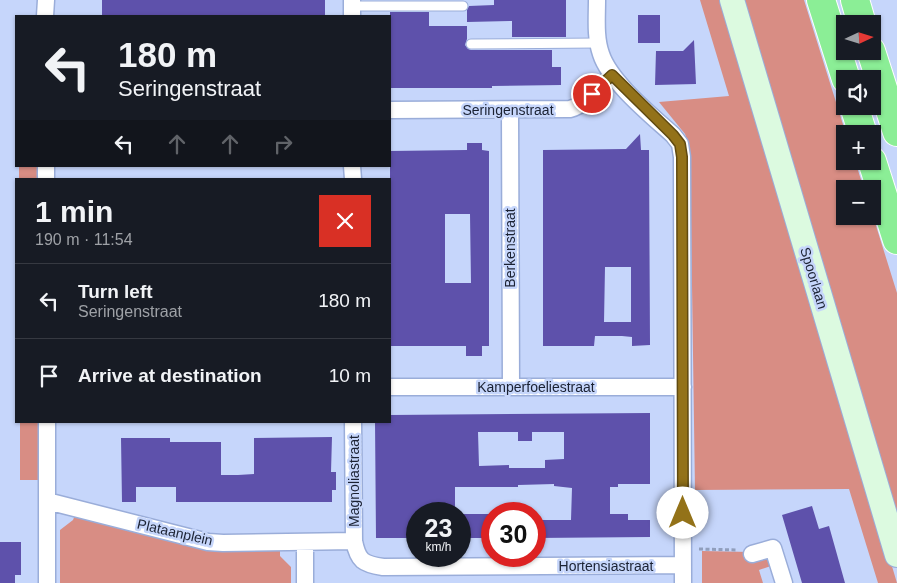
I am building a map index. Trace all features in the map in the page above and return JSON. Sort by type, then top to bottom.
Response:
[{"type":"highway","points":[[821,0],[843,70]]},
{"type":"highway","points":[[855,0],[859,15]]},
{"type":"highway","points":[[874,60],[897,132]]},
{"type":"highway","points":[[875,170],[897,240]]},
{"type":"main road","name":"Spoorlaan","points":[[732,0],[897,555]]},
{"type":"street","points":[[46,0],[46,15]]},
{"type":"street","points":[[597,0],[598,43],[604,61],[612,75],[680,144],[682,167],[683,583]]},
{"type":"street","name":"Seringenstraat","points":[[391,110],[570,110],[577,108],[612,75]]},
{"type":"street","name":"Berkenstraat","points":[[510,110],[511,387]]},
{"type":"street","name":"Kamperfoeliestraat","points":[[391,388],[683,386]]},
{"type":"street","points":[[47,423],[47,583]]},
{"type":"street","name":"Magnoliastraat","points":[[354,423],[354,541]]},
{"type":"street","name":"Plataanplein","points":[[47,500],[208,542],[305,542]]},
{"type":"street","points":[[305,583],[305,542],[354,541]]},
{"type":"street","name":"Hortensiastraat","points":[[354,541],[357,555],[368,565],[383,567],[683,566]]},
{"type":"street","points":[[752,554],[773,548],[784,583]]},
{"type":"lane","points":[[352,7],[463,6]]},
{"type":"lane","points":[[471,44],[598,43]]},
{"type":"path","points":[[683,549],[749,550],[752,554]]},
{"type":"shaded area","points":[[700,0],[723,0],[897,583],[878,583],[849,489],[695,490],[690,149],[685,134],[659,102],[729,96]]},
{"type":"shaded area","points":[[743,0],[804,0],[836,102],[836,115],[840,115],[843,125],[836,125],[836,170],[858,170],[861,180],[836,180],[836,225],[876,225],[897,293],[897,516]]},
{"type":"shaded area","points":[[19,167],[38,167],[38,178],[19,178]]},
{"type":"shaded area","points":[[20,423],[39,423],[39,480],[20,480]]},
{"type":"shaded area","points":[[75,515],[207,550],[280,550],[280,556],[291,567],[291,583],[60,583],[60,530],[73,520]]},
{"type":"shaded area","points":[[702,551],[750,552],[768,559],[771,566],[759,570],[763,583],[702,583]]},
{"type":"building","points":[[102,0],[325,0],[325,15],[102,15]]},
{"type":"building","points":[[494,0],[566,0],[566,37],[512,37],[512,21],[467,22],[469,6],[494,5]]},
{"type":"building","points":[[390,12],[429,12],[429,26],[467,26],[465,45],[471,50],[552,50],[552,67],[561,67],[561,85],[492,86],[492,88],[391,88]]},
{"type":"building","points":[[638,15],[660,15],[660,43],[638,43]]},
{"type":"building","points":[[694,40],[696,84],[655,85],[656,51],[683,51]]},
{"type":"building","points":[[640,134],[641,150],[649,150],[650,345],[632,346],[632,337],[595,336],[594,346],[543,346],[543,150],[626,149]],"holes":[[[605,267],[631,267],[631,322],[604,322]]]},
{"type":"building","points":[[467,143],[482,143],[482,150],[489,151],[489,346],[482,346],[482,356],[466,356],[466,346],[391,346],[391,151],[467,150]],"holes":[[[445,214],[470,214],[471,283],[445,283]]]},
{"type":"building","points":[[650,413],[650,484],[618,484],[618,487],[610,487],[610,514],[628,514],[628,520],[650,520],[650,537],[546,538],[546,520],[571,520],[572,488],[554,486],[554,484],[518,485],[518,487],[455,487],[455,502],[406,502],[406,538],[376,538],[375,423],[391,423],[391,415]],"holes":[[[478,432],[518,432],[518,441],[532,441],[532,432],[564,432],[564,459],[545,460],[545,468],[509,468],[509,465],[479,466]]]},
{"type":"building","points":[[332,437],[331,472],[336,472],[336,490],[332,490],[332,502],[176,502],[176,487],[136,487],[136,502],[122,502],[121,438],[170,438],[170,442],[221,442],[221,475],[238,475],[254,474],[254,438]]},
{"type":"building","points":[[812,506],[819,529],[829,526],[845,583],[802,583],[782,515]]},
{"type":"building","points":[[471,514],[481,514],[481,538],[471,538]]},
{"type":"building","points":[[0,542],[21,542],[21,575],[15,575],[15,583],[0,583]]},
{"type":"route","points":[[592,94],[612,75],[680,144],[682,157],[683,513]]}]
